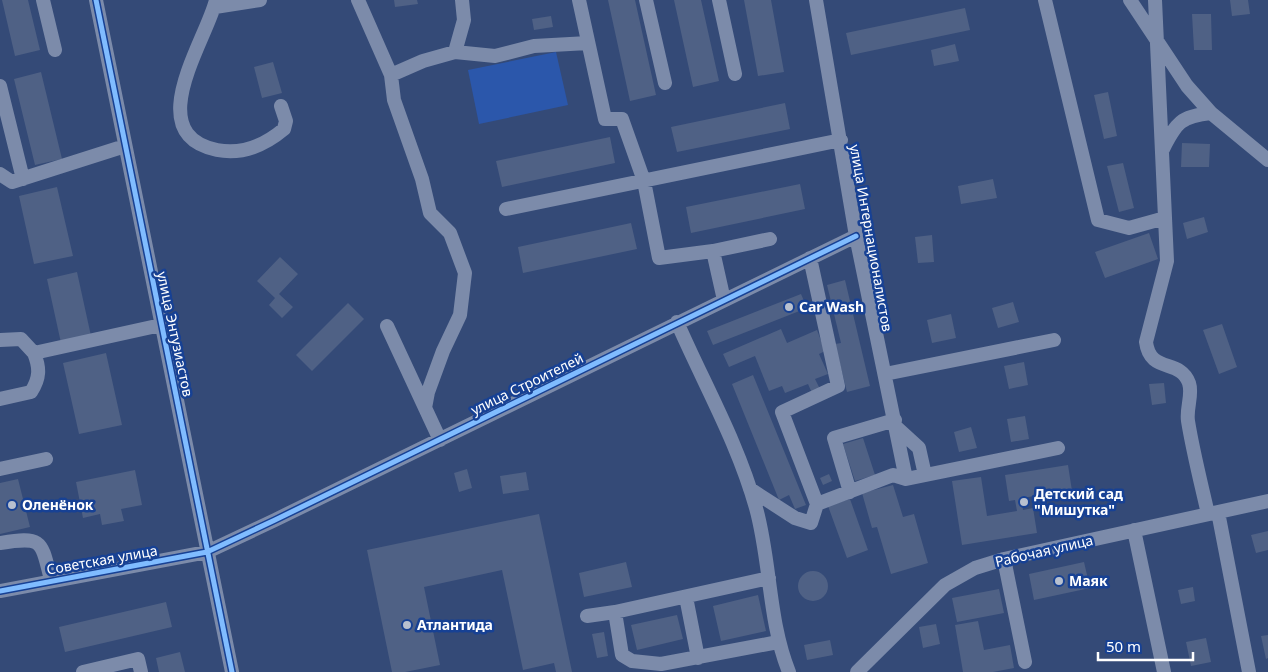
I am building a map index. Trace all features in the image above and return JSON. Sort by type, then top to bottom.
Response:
[{"type":"street","points":[[44,0],[55,50]]},
{"type":"street","name":"улица Энтузиастов","points":[[96,0],[232,672]]},
{"type":"street","points":[[260,0],[215,3],[197,45],[183,90],[179,113],[186,130],[206,146],[217,150],[244,151],[261,145],[284,129],[286,121],[281,106]]},
{"type":"street","points":[[358,0],[391,75],[394,100],[422,179],[430,213],[450,233],[465,273],[460,315],[443,351],[428,392],[425,408]]},
{"type":"street","points":[[455,52],[464,20],[462,0]]},
{"type":"street","points":[[579,0],[604,119],[622,119],[644,181],[659,258],[712,251],[770,238]]},
{"type":"street","points":[[646,0],[665,83]]},
{"type":"street","points":[[719,0],[735,74]]},
{"type":"street","name":"улица Интернационалистов","points":[[816,0],[856,236],[906,478]]},
{"type":"street","points":[[1044,0],[1098,220],[1129,228],[1165,218]]},
{"type":"street","points":[[1130,0],[1188,86],[1211,113],[1268,160]]},
{"type":"street","points":[[1155,0],[1167,261],[1146,342],[1147,352],[1153,361],[1184,374],[1189,383],[1187,418],[1213,513],[1249,672]]},
{"type":"street","points":[[391,75],[423,61],[455,52],[495,56],[534,46],[588,43]]},
{"type":"street","points":[[0,86],[23,180]]},
{"type":"street","points":[[1161,152],[1172,129],[1183,119],[1192,115],[1211,113]]},
{"type":"street","points":[[506,209],[841,140]]},
{"type":"street","points":[[0,174],[12,182],[23,180],[125,146]]},
{"type":"street","name":"улица Строителей","points":[[207,552],[856,236]]},
{"type":"street","points":[[712,251],[724,300]]},
{"type":"street","points":[[750,489],[796,518],[811,523],[817,504],[782,412],[838,386],[810,258]]},
{"type":"street","points":[[677,322],[741,459],[756,510],[769,578],[778,642],[789,672]]},
{"type":"street","points":[[34,353],[161,325]]},
{"type":"street","points":[[387,326],[440,440]]},
{"type":"street","points":[[0,340],[21,339],[34,353],[38,363],[38,380],[31,392],[0,399]]},
{"type":"street","points":[[885,374],[1054,340]]},
{"type":"street","points":[[850,492],[834,438],[895,424],[919,448],[924,475]]},
{"type":"street","points":[[817,504],[893,475],[906,478],[1058,448]]},
{"type":"street","points":[[0,469],[46,459]]},
{"type":"street","name":"Рабочая улица","points":[[857,672],[945,585],[975,568],[1004,559],[1268,501]]},
{"type":"street","points":[[1134,530],[1164,672]]},
{"type":"street","points":[[0,543],[28,538],[37,543],[44,551],[51,580]]},
{"type":"street","name":"Советская улица","points":[[0,591],[207,552]]},
{"type":"street","points":[[1004,559],[1025,662]]},
{"type":"street","points":[[587,616],[615,612],[769,578]]},
{"type":"street","points":[[686,597],[698,658]]},
{"type":"street","points":[[615,612],[622,655],[632,661],[661,668],[698,658],[778,642]]},
{"type":"street","points":[[83,672],[138,659],[141,672]]},
{"type":"shaded area","points":[[556,52],[568,105],[479,124],[468,70]]},
{"type":"building","points":[[2,0],[28,0],[40,50],[15,56]]},
{"type":"building","points":[[394,0],[417,0],[418,4],[395,7]]},
{"type":"building","points":[[608,0],[635,0],[656,95],[630,101]]},
{"type":"building","points":[[674,0],[701,0],[719,81],[693,87]]},
{"type":"building","points":[[744,0],[771,0],[784,72],[758,76]]},
{"type":"building","points":[[1230,0],[1248,0],[1250,14],[1232,16]]},
{"type":"building","points":[[965,8],[970,30],[851,55],[846,33]]},
{"type":"building","points":[[1192,14],[1211,14],[1212,50],[1194,50]]},
{"type":"building","points":[[551,16],[553,27],[534,30],[532,19]]},
{"type":"building","points":[[955,44],[959,61],[934,66],[931,50]]},
{"type":"building","points":[[273,62],[282,93],[262,98],[254,67]]},
{"type":"building","points":[[41,72],[62,159],[35,165],[14,79]]},
{"type":"building","points":[[1108,92],[1117,136],[1104,139],[1094,95]]},
{"type":"building","points":[[785,103],[790,129],[677,152],[671,127]]},
{"type":"building","points":[[610,137],[615,163],[502,187],[496,161]]},
{"type":"building","points":[[1182,143],[1210,144],[1209,167],[1181,167]]},
{"type":"building","points":[[1123,163],[1134,208],[1119,212],[1107,166]]},
{"type":"building","points":[[993,179],[997,198],[961,204],[958,186]]},
{"type":"building","points":[[800,184],[805,209],[691,233],[686,207]]},
{"type":"building","points":[[57,187],[73,256],[34,264],[19,196]]},
{"type":"building","points":[[1204,217],[1208,232],[1187,239],[1183,223]]},
{"type":"building","points":[[631,223],[637,249],[523,273],[518,247]]},
{"type":"building","points":[[1149,233],[1158,259],[1105,278],[1095,252]]},
{"type":"building","points":[[932,235],[934,262],[918,263],[915,237]]},
{"type":"building","points":[[280,257],[298,274],[279,294],[293,307],[282,318],[269,305],[275,298],[257,281]]},
{"type":"building","points":[[77,272],[91,336],[61,343],[47,279]]},
{"type":"building","points":[[845,280],[870,386],[847,392],[835,344],[841,343],[827,285]]},
{"type":"building","points":[[801,294],[807,308],[713,345],[707,331]]},
{"type":"building","points":[[1013,302],[1019,322],[998,328],[992,308]]},
{"type":"building","points":[[348,303],[364,319],[312,371],[296,355]]},
{"type":"building","points":[[951,314],[956,338],[932,343],[927,320]]},
{"type":"building","points":[[1222,324],[1237,367],[1219,374],[1203,330]]},
{"type":"building","points":[[781,329],[787,343],[817,330],[825,351],[819,354],[828,374],[815,379],[820,389],[812,393],[808,384],[785,393],[782,386],[769,391],[755,356],[729,367],[723,354]]},
{"type":"building","points":[[106,353],[122,425],[79,434],[63,363]]},
{"type":"building","points":[[1024,362],[1028,385],[1009,389],[1004,366]]},
{"type":"building","points":[[753,375],[806,505],[795,509],[789,495],[779,500],[732,384]]},
{"type":"building","points":[[1164,383],[1166,403],[1152,405],[1149,384]]},
{"type":"building","points":[[1025,416],[1029,439],[1011,442],[1007,419]]},
{"type":"building","points":[[971,427],[977,448],[959,452],[954,432]]},
{"type":"building","points":[[863,438],[875,475],[855,481],[843,444]]},
{"type":"building","points":[[1068,465],[1072,491],[1021,498],[1023,510],[1033,508],[1037,533],[962,545],[952,481],[981,477],[987,516],[1017,511],[1015,500],[1009,501],[1005,475]]},
{"type":"building","points":[[467,469],[472,488],[459,492],[454,473]]},
{"type":"building","points":[[135,470],[142,505],[121,509],[124,521],[102,525],[100,514],[83,518],[76,482]]},
{"type":"building","points":[[526,472],[529,490],[503,494],[500,476]]},
{"type":"building","points":[[829,474],[832,481],[823,485],[820,478]]},
{"type":"building","name":"Оленёнок","points":[[18,479],[30,527],[0,534],[0,483]]},
{"type":"building","points":[[893,485],[903,517],[914,514],[928,563],[891,574],[877,527],[872,528],[862,493]]},
{"type":"building","points":[[850,499],[868,550],[847,558],[828,506]]},
{"type":"building","name":"Атлантида","points":[[539,514],[572,672],[556,672],[554,663],[523,670],[502,570],[424,587],[440,665],[405,672],[392,672],[367,550]]},
{"type":"building","points":[[1268,531],[1268,550],[1256,553],[1251,535]]},
{"type":"building","points":[[626,562],[632,587],[584,597],[579,573]]},
{"type":"building","name":"Маяк","points":[[1084,562],[1090,588],[1034,600],[1029,574]]},
{"type":"building","points":[[813,571],[824,575],[828,586],[824,597],[813,601],[802,597],[798,586],[802,575]]},
{"type":"building","points":[[1193,587],[1195,601],[1181,604],[1178,590]]},
{"type":"building","points":[[999,589],[1004,613],[957,622],[952,598]]},
{"type":"building","points":[[758,595],[766,631],[721,641],[713,606]]},
{"type":"building","points":[[166,602],[172,627],[65,652],[59,627]]},
{"type":"building","points":[[677,615],[683,639],[637,650],[631,625]]},
{"type":"building","points":[[978,621],[984,650],[1010,645],[1014,668],[993,672],[963,672],[955,625]]},
{"type":"building","points":[[936,624],[940,644],[923,648],[919,627]]},
{"type":"building","points":[[604,632],[608,656],[597,658],[592,634]]},
{"type":"building","points":[[1268,635],[1268,658],[1266,659],[1261,636]]},
{"type":"building","points":[[1206,638],[1211,662],[1191,666],[1186,642]]},
{"type":"building","points":[[830,640],[833,655],[807,660],[804,645]]},
{"type":"building","points":[[180,652],[185,672],[159,672],[156,658]]},
{"type":"cycle path","points":[[96,0],[232,672]]},
{"type":"cycle path","points":[[0,591],[207,552],[856,236]]},
{"type":"place","name":"Car Wash","points":[[789,307]]},
{"type":"place","name":"Детский сад \"Мишутка\"","points":[[1024,502]]},
{"type":"place","name":"Оленёнок","points":[[12,505]]},
{"type":"place","name":"Маяк","points":[[1059,581]]},
{"type":"place","name":"Атлантида","points":[[407,625]]}]
